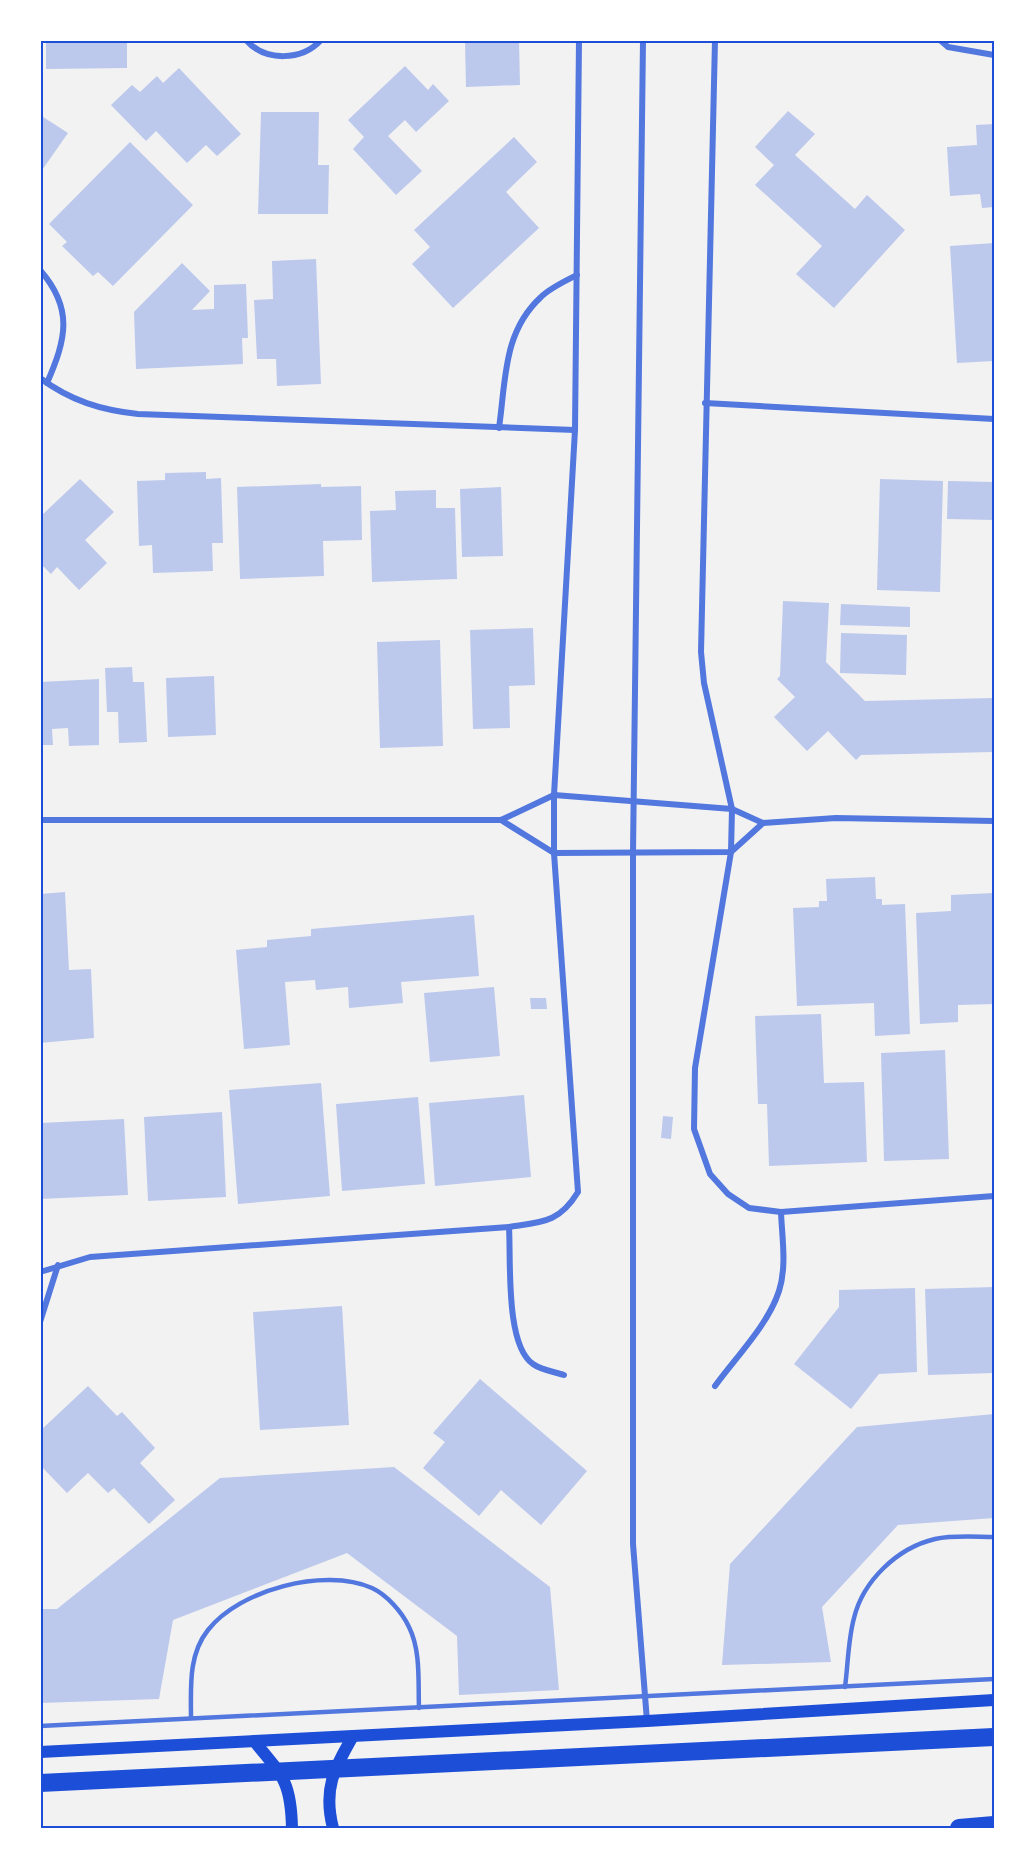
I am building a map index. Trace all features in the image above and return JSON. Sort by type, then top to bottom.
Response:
[{"type":"highway","points":[[40,1783],[994,1737]]},
{"type":"highway","points":[[959,1828],[994,1825]]},
{"type":"main road","points":[[40,1752],[647,1721],[994,1700]]},
{"type":"main road","points":[[333,1828],[329,1786],[332,1773],[353,1736]]},
{"type":"main road","points":[[254,1741],[285,1778],[292,1798],[292,1828]]},
{"type":"street","points":[[246,40],[258,51],[288,57],[309,51],[321,40]]},
{"type":"street","points":[[40,1272],[90,1257],[509,1227],[548,1221],[567,1210],[578,1192],[554,854],[554,795],[575,430],[579,40]]},
{"type":"street","points":[[643,40],[633,853],[633,1544],[647,1721]]},
{"type":"street","points":[[715,40],[700,652],[704,683],[732,809],[731,852],[695,1068],[694,1129],[710,1174],[728,1194],[749,1208],[781,1212],[994,1196]]},
{"type":"street","points":[[940,40],[948,47],[994,55]]},
{"type":"street","points":[[40,270],[56,293],[65,327],[47,383]]},
{"type":"street","points":[[498,428],[512,336],[521,319],[542,295],[577,275]]},
{"type":"street","points":[[40,378],[83,404],[106,411],[575,430]]},
{"type":"street","points":[[705,404],[994,419]]},
{"type":"street","points":[[40,820],[501,820],[554,795],[732,809],[763,823],[836,818],[994,821]]},
{"type":"street","points":[[501,820],[554,854],[731,852],[763,823]]},
{"type":"street","points":[[715,1386],[764,1319],[779,1291],[784,1264],[781,1212]]},
{"type":"street","points":[[509,1227],[514,1330],[521,1349],[532,1364],[564,1375]]},
{"type":"street","points":[[40,1322],[58,1265]]},
{"type":"lane","points":[[845,1687],[853,1619],[863,1593],[885,1568],[906,1550],[936,1539],[994,1537]]},
{"type":"lane","points":[[191,1718],[191,1670],[196,1651],[207,1631],[223,1615],[245,1599],[277,1588],[315,1582],[355,1584],[372,1588],[400,1612],[410,1628],[417,1650],[419,1708]]},
{"type":"lane","points":[[40,1726],[645,1698],[994,1679]]},
{"type":"building","points":[[46,40],[127,40],[127,68],[46,69]]},
{"type":"building","points":[[465,40],[519,40],[520,85],[466,87]]},
{"type":"building","points":[[405,66],[428,90],[433,84],[449,101],[416,132],[405,120],[388,136],[422,171],[396,195],[353,149],[364,137],[348,120]]},
{"type":"building","points":[[179,68],[241,134],[217,156],[206,145],[187,163],[156,131],[146,141],[111,105],[132,85],[140,92],[157,76],[163,83]]},
{"type":"building","points":[[788,111],[815,134],[795,155],[855,209],[867,195],[905,230],[834,308],[796,274],[822,246],[755,185],[774,165],[755,147]]},
{"type":"building","points":[[261,112],[319,112],[318,165],[329,165],[328,214],[258,214]]},
{"type":"building","points":[[40,115],[68,133],[40,173]]},
{"type":"building","points":[[994,124],[994,207],[982,208],[980,194],[950,196],[947,147],[977,145],[976,125]]},
{"type":"building","points":[[514,137],[537,162],[506,192],[539,228],[453,308],[412,264],[430,247],[414,230]]},
{"type":"building","points":[[130,142],[193,205],[113,286],[98,272],[93,276],[62,246],[67,242],[49,224]]},
{"type":"building","points":[[994,243],[994,361],[957,363],[950,246]]},
{"type":"building","points":[[316,259],[321,384],[277,386],[276,359],[257,359],[254,300],[273,299],[272,261]]},
{"type":"building","points":[[182,263],[210,291],[192,310],[214,309],[214,285],[246,284],[248,338],[242,338],[243,364],[136,369],[134,312]]},
{"type":"building","points":[[206,472],[206,479],[221,478],[223,543],[212,543],[213,571],[153,573],[152,545],[139,546],[137,481],[165,480],[165,473]]},
{"type":"building","points":[[80,479],[114,512],[85,540],[107,563],[79,590],[57,567],[51,574],[40,563],[40,517]]},
{"type":"building","points":[[880,479],[943,481],[940,592],[877,590]]},
{"type":"building","points":[[948,481],[994,482],[994,520],[947,519]]},
{"type":"building","points":[[321,484],[321,487],[361,486],[362,540],[323,541],[324,576],[240,579],[237,487]]},
{"type":"building","points":[[501,487],[503,556],[462,557],[460,489]]},
{"type":"building","points":[[436,490],[436,508],[455,508],[457,579],[372,582],[370,511],[396,510],[395,491]]},
{"type":"building","points":[[783,601],[829,603],[826,662],[865,701],[994,698],[994,752],[861,755],[856,760],[828,731],[807,751],[774,717],[795,697],[777,679],[780,676]]},
{"type":"building","points":[[841,604],[910,607],[910,627],[840,625]]},
{"type":"building","points":[[533,628],[535,685],[509,686],[510,728],[473,729],[470,630]]},
{"type":"building","points":[[841,633],[907,635],[906,675],[840,673]]},
{"type":"building","points":[[440,640],[443,746],[380,748],[377,642]]},
{"type":"building","points":[[132,667],[133,682],[144,682],[147,742],[119,743],[118,712],[107,712],[105,668]]},
{"type":"building","points":[[214,676],[216,735],[168,737],[166,678]]},
{"type":"building","points":[[99,679],[99,745],[69,746],[68,728],[52,729],[53,745],[40,745],[40,682]]},
{"type":"building","points":[[875,877],[876,899],[882,899],[882,905],[905,904],[910,1034],[875,1036],[874,1003],[797,1006],[793,908],[819,907],[819,901],[827,901],[826,879]]},
{"type":"building","points":[[65,892],[69,970],[91,969],[94,1038],[40,1043],[40,894]]},
{"type":"building","points":[[994,893],[994,1004],[958,1005],[958,1022],[920,1024],[916,913],[951,911],[951,895]]},
{"type":"building","points":[[474,915],[479,976],[401,982],[403,1003],[349,1008],[348,987],[316,990],[315,980],[285,982],[290,1045],[244,1049],[236,950],[267,947],[267,940],[311,936],[311,929]]},
{"type":"building","points":[[494,987],[500,1056],[430,1062],[424,993]]},
{"type":"building","points":[[530,998],[546,998],[547,1009],[531,1009]]},
{"type":"building","points":[[821,1014],[824,1083],[864,1082],[867,1162],[769,1166],[767,1104],[758,1104],[755,1016]]},
{"type":"building","points":[[945,1050],[949,1159],[884,1161],[881,1053]]},
{"type":"building","points":[[321,1083],[330,1196],[238,1204],[229,1090]]},
{"type":"building","points":[[524,1095],[531,1177],[435,1186],[429,1103]]},
{"type":"building","points":[[418,1097],[425,1184],[342,1191],[336,1104]]},
{"type":"building","points":[[222,1112],[226,1197],[148,1201],[144,1117]]},
{"type":"building","points":[[663,1116],[673,1117],[671,1139],[661,1138]]},
{"type":"building","points":[[124,1119],[128,1195],[40,1199],[40,1123]]},
{"type":"building","points":[[994,1287],[994,1373],[928,1375],[925,1289]]},
{"type":"building","points":[[915,1288],[917,1372],[879,1374],[851,1409],[794,1364],[839,1307],[839,1290]]},
{"type":"building","points":[[342,1306],[349,1425],[260,1430],[253,1312]]},
{"type":"building","points":[[480,1379],[587,1471],[541,1525],[501,1490],[479,1516],[423,1468],[445,1442],[433,1433]]},
{"type":"building","points":[[88,1386],[117,1416],[122,1412],[155,1448],[140,1463],[175,1500],[149,1524],[114,1488],[108,1493],[88,1473],[67,1493],[40,1465],[40,1431]]},
{"type":"building","points":[[994,1414],[994,1518],[898,1525],[822,1607],[831,1662],[722,1665],[730,1564],[857,1427]]},
{"type":"building","points":[[394,1467],[550,1587],[559,1690],[459,1695],[457,1636],[347,1553],[173,1620],[159,1699],[40,1703],[40,1609],[57,1609],[220,1478]]}]
